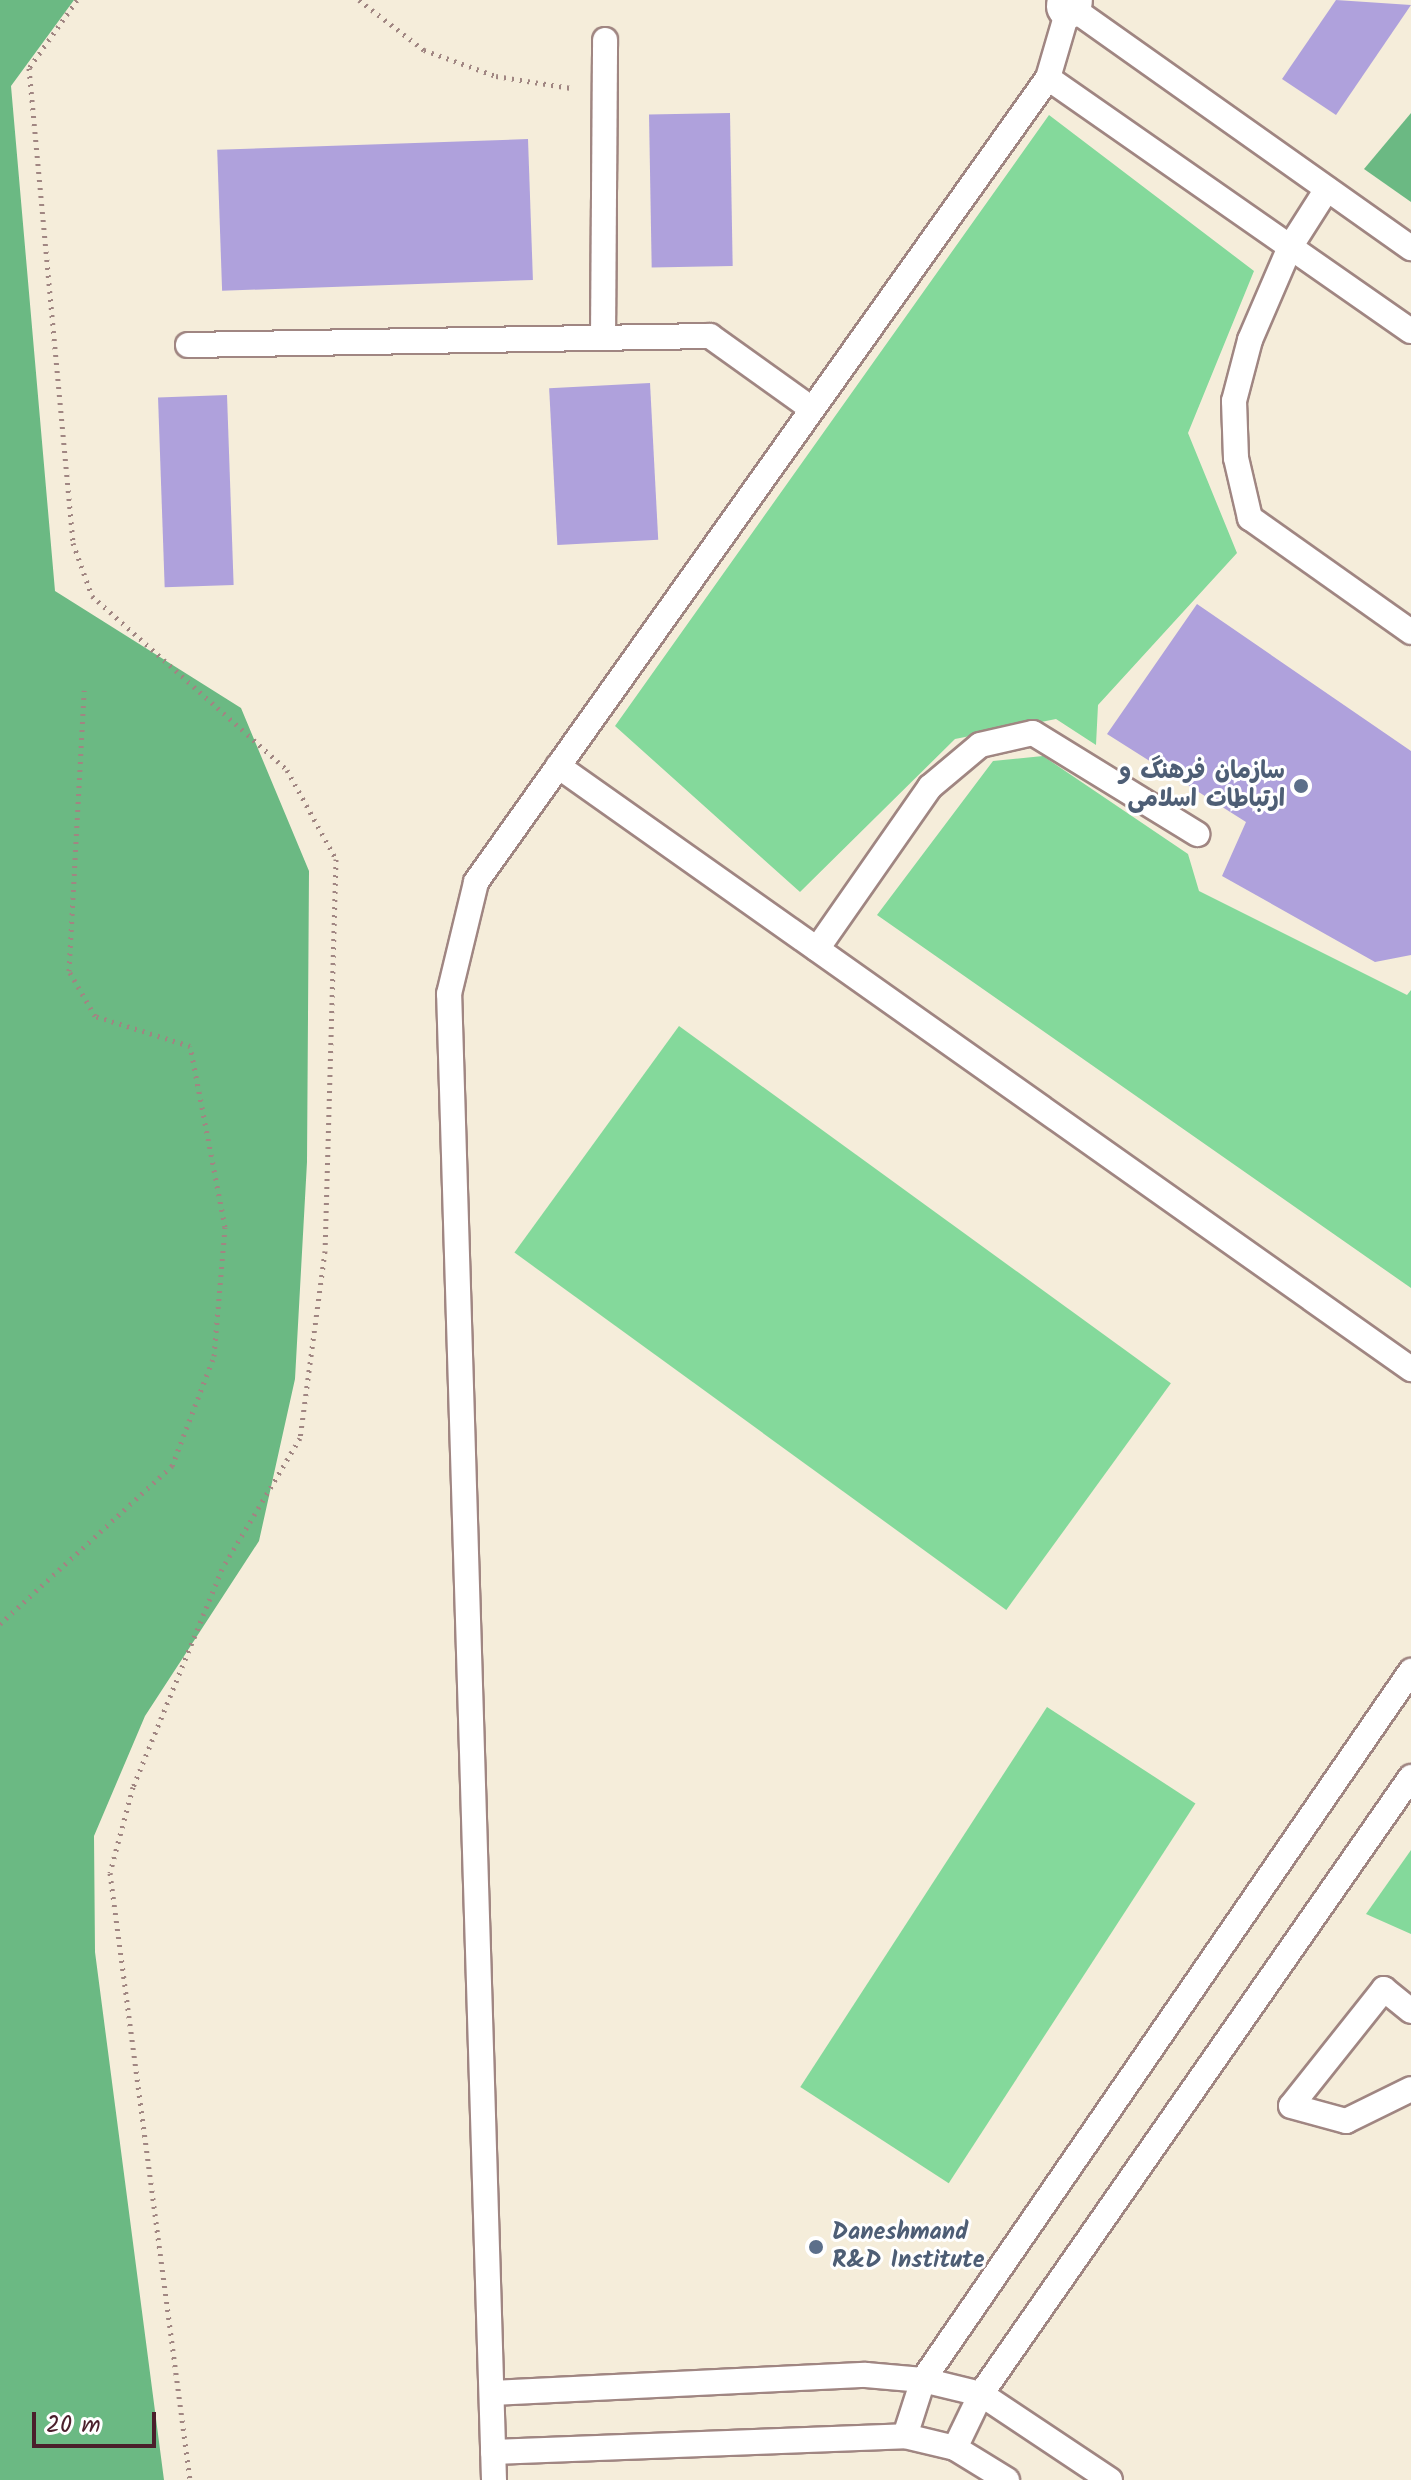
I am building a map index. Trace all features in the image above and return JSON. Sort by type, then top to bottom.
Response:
[{"type":"lane","points":[[494,2480],[449,994],[476,882],[1048,78],[1070,3],[1411,248]]},
{"type":"lane","points":[[603,338],[605,40]]},
{"type":"lane","points":[[1048,78],[1411,331]]},
{"type":"lane","points":[[1327,189],[1290,247],[1250,340],[1234,401],[1236,458],[1250,518],[1411,632]]},
{"type":"lane","points":[[188,345],[710,336],[812,409]]},
{"type":"lane","points":[[817,949],[930,787],[980,745],[1033,733],[1197,834]]},
{"type":"lane","points":[[558,766],[1411,1369]]},
{"type":"lane","points":[[905,2436],[923,2380],[1411,1671]]},
{"type":"lane","points":[[955,2448],[981,2394],[1411,1777]]},
{"type":"lane","points":[[1411,2011],[1384,1989],[1291,2106],[1346,2121],[1411,2089]]},
{"type":"lane","points":[[492,2393],[866,2375],[923,2380],[981,2394],[1110,2480]]},
{"type":"lane","points":[[493,2452],[905,2436],[955,2448],[1007,2480]]},
{"type":"path","points":[[77,0],[29,68],[73,543],[92,596],[287,770],[336,859],[325,1251],[300,1438],[222,1569],[133,1787],[110,1873],[190,2480]]},
{"type":"path","points":[[359,0],[424,50],[496,76],[605,94]]},
{"type":"path","points":[[0,1624],[172,1466],[214,1356],[225,1227],[190,1046],[95,1016],[69,971],[84,690]]},
{"type":"green space","points":[[0,0],[74,0],[11,86],[55,591],[241,708],[309,871],[307,1162],[295,1379],[259,1541],[145,1716],[94,1836],[95,1952],[164,2480],[0,2480]]},
{"type":"green space","points":[[1411,113],[1411,202],[1364,169]]},
{"type":"green space","points":[[1049,115],[1254,271],[1188,433],[1237,553],[1098,705],[1096,745],[1056,719],[955,739],[800,892],[615,726]]},
{"type":"green space","points":[[1043,756],[1188,854],[1199,891],[1407,995],[1411,990],[1411,1288],[877,915],[993,761]]},
{"type":"green space","points":[[679,1026],[1171,1383],[1006,1610],[514,1253]]},
{"type":"green space","points":[[1047,1707],[1195,1803],[949,2183],[800,2087]]},
{"type":"green space","points":[[1411,1850],[1411,1934],[1366,1914]]},
{"type":"building","points":[[1336,0],[1411,5],[1336,115],[1282,79]]},
{"type":"building","points":[[730,113],[733,266],[652,267],[649,114]]},
{"type":"building","points":[[528,139],[533,280],[222,291],[217,150]]},
{"type":"building","points":[[650,383],[658,540],[557,545],[549,388]]},
{"type":"building","points":[[227,395],[234,585],[165,587],[158,397]]},
{"type":"building","name":"سازمان فرهنگ و ارتباطات اسلامی","points":[[1197,604],[1411,751],[1411,955],[1375,962],[1222,876],[1246,822],[1107,734]]},
{"type":"place","name":"سازمان فرهنگ و ارتباطات اسلامی","points":[[1301,786]]},
{"type":"place","name":"Daneshmand R&D Institute","points":[[816,2247]]}]
